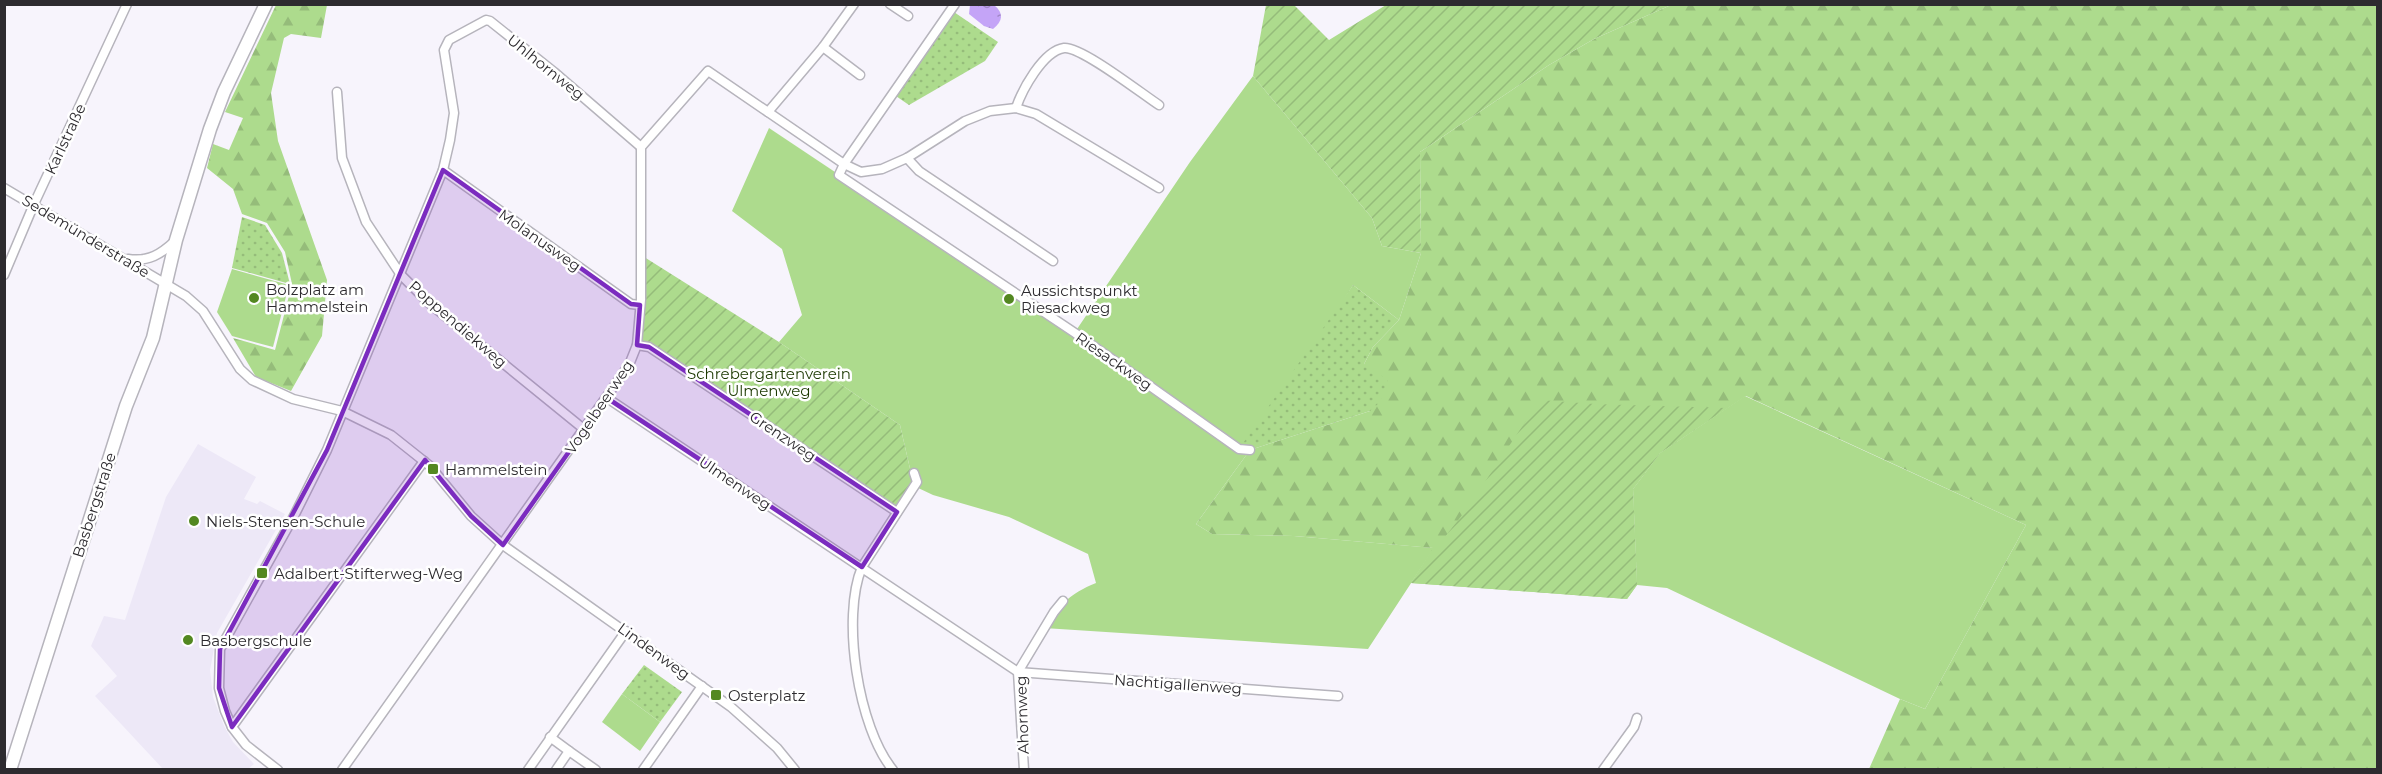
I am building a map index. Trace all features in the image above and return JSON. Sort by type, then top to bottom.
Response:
[{"type":"main road","name":"Basbergstraße","points":[[10,770],[126,405],[153,338],[176,240],[210,129],[224,92],[266,4]]},
{"type":"street","name":"Karlstraße","points":[[4,275],[34,204],[127,4]]},
{"type":"street","points":[[768,112],[823,47],[854,4]]},
{"type":"street","points":[[890,4],[908,16]]},
{"type":"street","points":[[844,164],[955,4]]},
{"type":"street","name":"Uhlhornweg","points":[[443,170],[454,113],[444,50],[449,40],[486,20],[554,72],[641,147]]},
{"type":"street","points":[[823,47],[860,75]]},
{"type":"street","points":[[1016,108],[1030,78],[1053,52],[1064,48],[1073,49],[1101,65],[1159,105]]},
{"type":"street","points":[[641,147],[708,71],[844,164],[861,172],[882,169],[907,158],[965,121],[990,111],[1016,108],[1036,114],[1159,188]]},
{"type":"street","name":"Poppendiekweg","points":[[337,92],[342,158],[366,222],[401,274],[429,303],[585,430]]},
{"type":"street","name":"Vogelbeerweg","points":[[342,770],[629,365],[638,345],[641,147]]},
{"type":"street","points":[[907,158],[919,171],[1053,261]]},
{"type":"street","name":"Riesackweg","points":[[844,164],[839,175],[853,185],[1075,333],[1239,449],[1250,450]]},
{"type":"street","points":[[278,770],[246,746],[232,727],[219,688],[220,649],[299,506],[327,450],[443,170]]},
{"type":"street","name":"Molanusweg","points":[[443,170],[631,304],[640,305]]},
{"type":"street","name":"Sedemünderstraße","points":[[4,188],[167,284]]},
{"type":"street","points":[[122,258],[151,259],[165,251],[176,240]]},
{"type":"street","points":[[167,284],[203,311],[231,355],[252,380],[293,399],[342,411],[391,435],[424,461],[471,516],[503,545]]},
{"type":"street","name":"Grenzweg","points":[[638,345],[649,347],[897,512]]},
{"type":"street","name":"Ulmenweg","points":[[607,398],[1018,672]]},
{"type":"street","points":[[232,727],[424,461]]},
{"type":"street","points":[[893,770],[878,743],[858,680],[853,643],[852,608],[856,581],[862,567],[917,482],[914,473]]},
{"type":"street","name":"Lindenweg","points":[[503,545],[626,631],[754,726],[777,748],[795,770]]},
{"type":"street","name":"Ahornweg","points":[[1024,769],[1018,672],[1063,601]]},
{"type":"street","points":[[528,770],[626,631]]},
{"type":"street","name":"Nachtigallenweg","points":[[1018,672],[1338,696]]},
{"type":"street","points":[[644,770],[702,686]]},
{"type":"street","points":[[1603,770],[1634,727],[1637,718]]},
{"type":"street","points":[[550,737],[596,770]]},
{"type":"street","points":[[556,770],[569,751]]},
{"type":"street","points":[[1024,769],[1030,770]]},
{"type":"highlighted area","points":[[443,170],[631,304],[640,305],[637,345],[649,347],[897,512],[862,567],[607,398],[503,545],[471,516],[425,460],[232,727],[219,688],[220,649],[327,450]]},
{"type":"shaded area","points":[[198,444],[256,477],[244,499],[257,504],[260,501],[285,514],[217,633],[210,670],[213,697],[224,726],[233,742],[254,764],[248,769],[163,769],[95,696],[117,676],[91,646],[104,616],[125,620],[166,497]]},
{"type":"green space","points":[[276,5],[327,5],[321,38],[291,34],[284,38],[271,93],[278,141],[327,280],[322,336],[291,391],[256,377],[233,338],[275,350],[292,284],[285,252],[267,223],[242,214],[233,189],[207,168],[213,144],[229,150],[243,118],[225,112]]},
{"type":"green space","points":[[1266,5],[1294,5],[1329,40],[1386,5],[1671,5],[1594,39],[1549,65],[1420,152],[1421,253],[1382,246],[1372,218],[1253,76]]},
{"type":"green space","points":[[1671,5],[2377,5],[2377,769],[1869,769],[1900,699],[1925,709],[2026,525],[1746,396],[1660,453],[1633,489],[1637,585],[1627,599],[1411,583],[1433,548],[1294,536],[1212,534],[1196,524],[1250,450],[1370,411],[1364,364],[1373,347],[1399,320],[1421,253],[1420,152],[1549,65],[1594,39]]},
{"type":"green space","points":[[951,10],[998,42],[985,61],[909,105],[893,94]]},
{"type":"green space","points":[[1253,76],[1372,218],[1382,246],[1421,253],[1399,320],[1353,285],[1250,450],[1196,524],[1212,534],[1294,536],[1434,548],[1368,649],[1044,628],[1066,601],[1079,591],[1096,583],[1088,554],[1009,517],[933,495],[914,486],[900,425],[779,342],[802,315],[782,249],[732,211],[769,128],[1075,332],[1190,162]]},
{"type":"green space","points":[[242,217],[265,225],[282,253],[290,284],[232,268]]},
{"type":"green space","name":"Schrebergartenverein Ulmenweg","points":[[641,255],[779,342],[900,425],[914,486],[897,512],[649,347],[637,345]]},
{"type":"green space","name":"Bolzplatz am Hammelstein","points":[[232,269],[289,285],[273,347],[232,336],[217,312]]},
{"type":"green space","points":[[1353,285],[1399,320],[1373,347],[1364,364],[1388,380],[1380,402],[1370,411],[1250,450],[1239,449]]},
{"type":"green space","points":[[1745,396],[2026,525],[1925,709],[1667,588],[1637,585],[1633,489],[1660,453]]},
{"type":"green space","points":[[1540,400],[1727,408],[1660,453],[1633,489],[1637,585],[1627,599],[1411,583],[1434,548],[1466,510]]},
{"type":"green space","points":[[644,665],[682,692],[660,722],[622,694]]},
{"type":"green space","points":[[622,694],[660,722],[640,751],[602,722]]},
{"type":"water","points":[[970,5],[994,5],[1001,14],[999,23],[993,29],[984,26],[969,14]]},
{"type":"place","name":"Bolzplatz am Hammelstein","points":[[254,298]]},
{"type":"place","name":"Aussichtspunkt Riesackweg","points":[[1009,299]]},
{"type":"place","name":"Hammelstein","points":[[433,469]]},
{"type":"place","name":"Niels-Stensen-Schule","points":[[194,521]]},
{"type":"place","name":"Adalbert-Stifterweg-Weg","points":[[262,573]]},
{"type":"place","name":"Basbergschule","points":[[188,640]]},
{"type":"place","name":"Osterplatz","points":[[716,695]]}]
